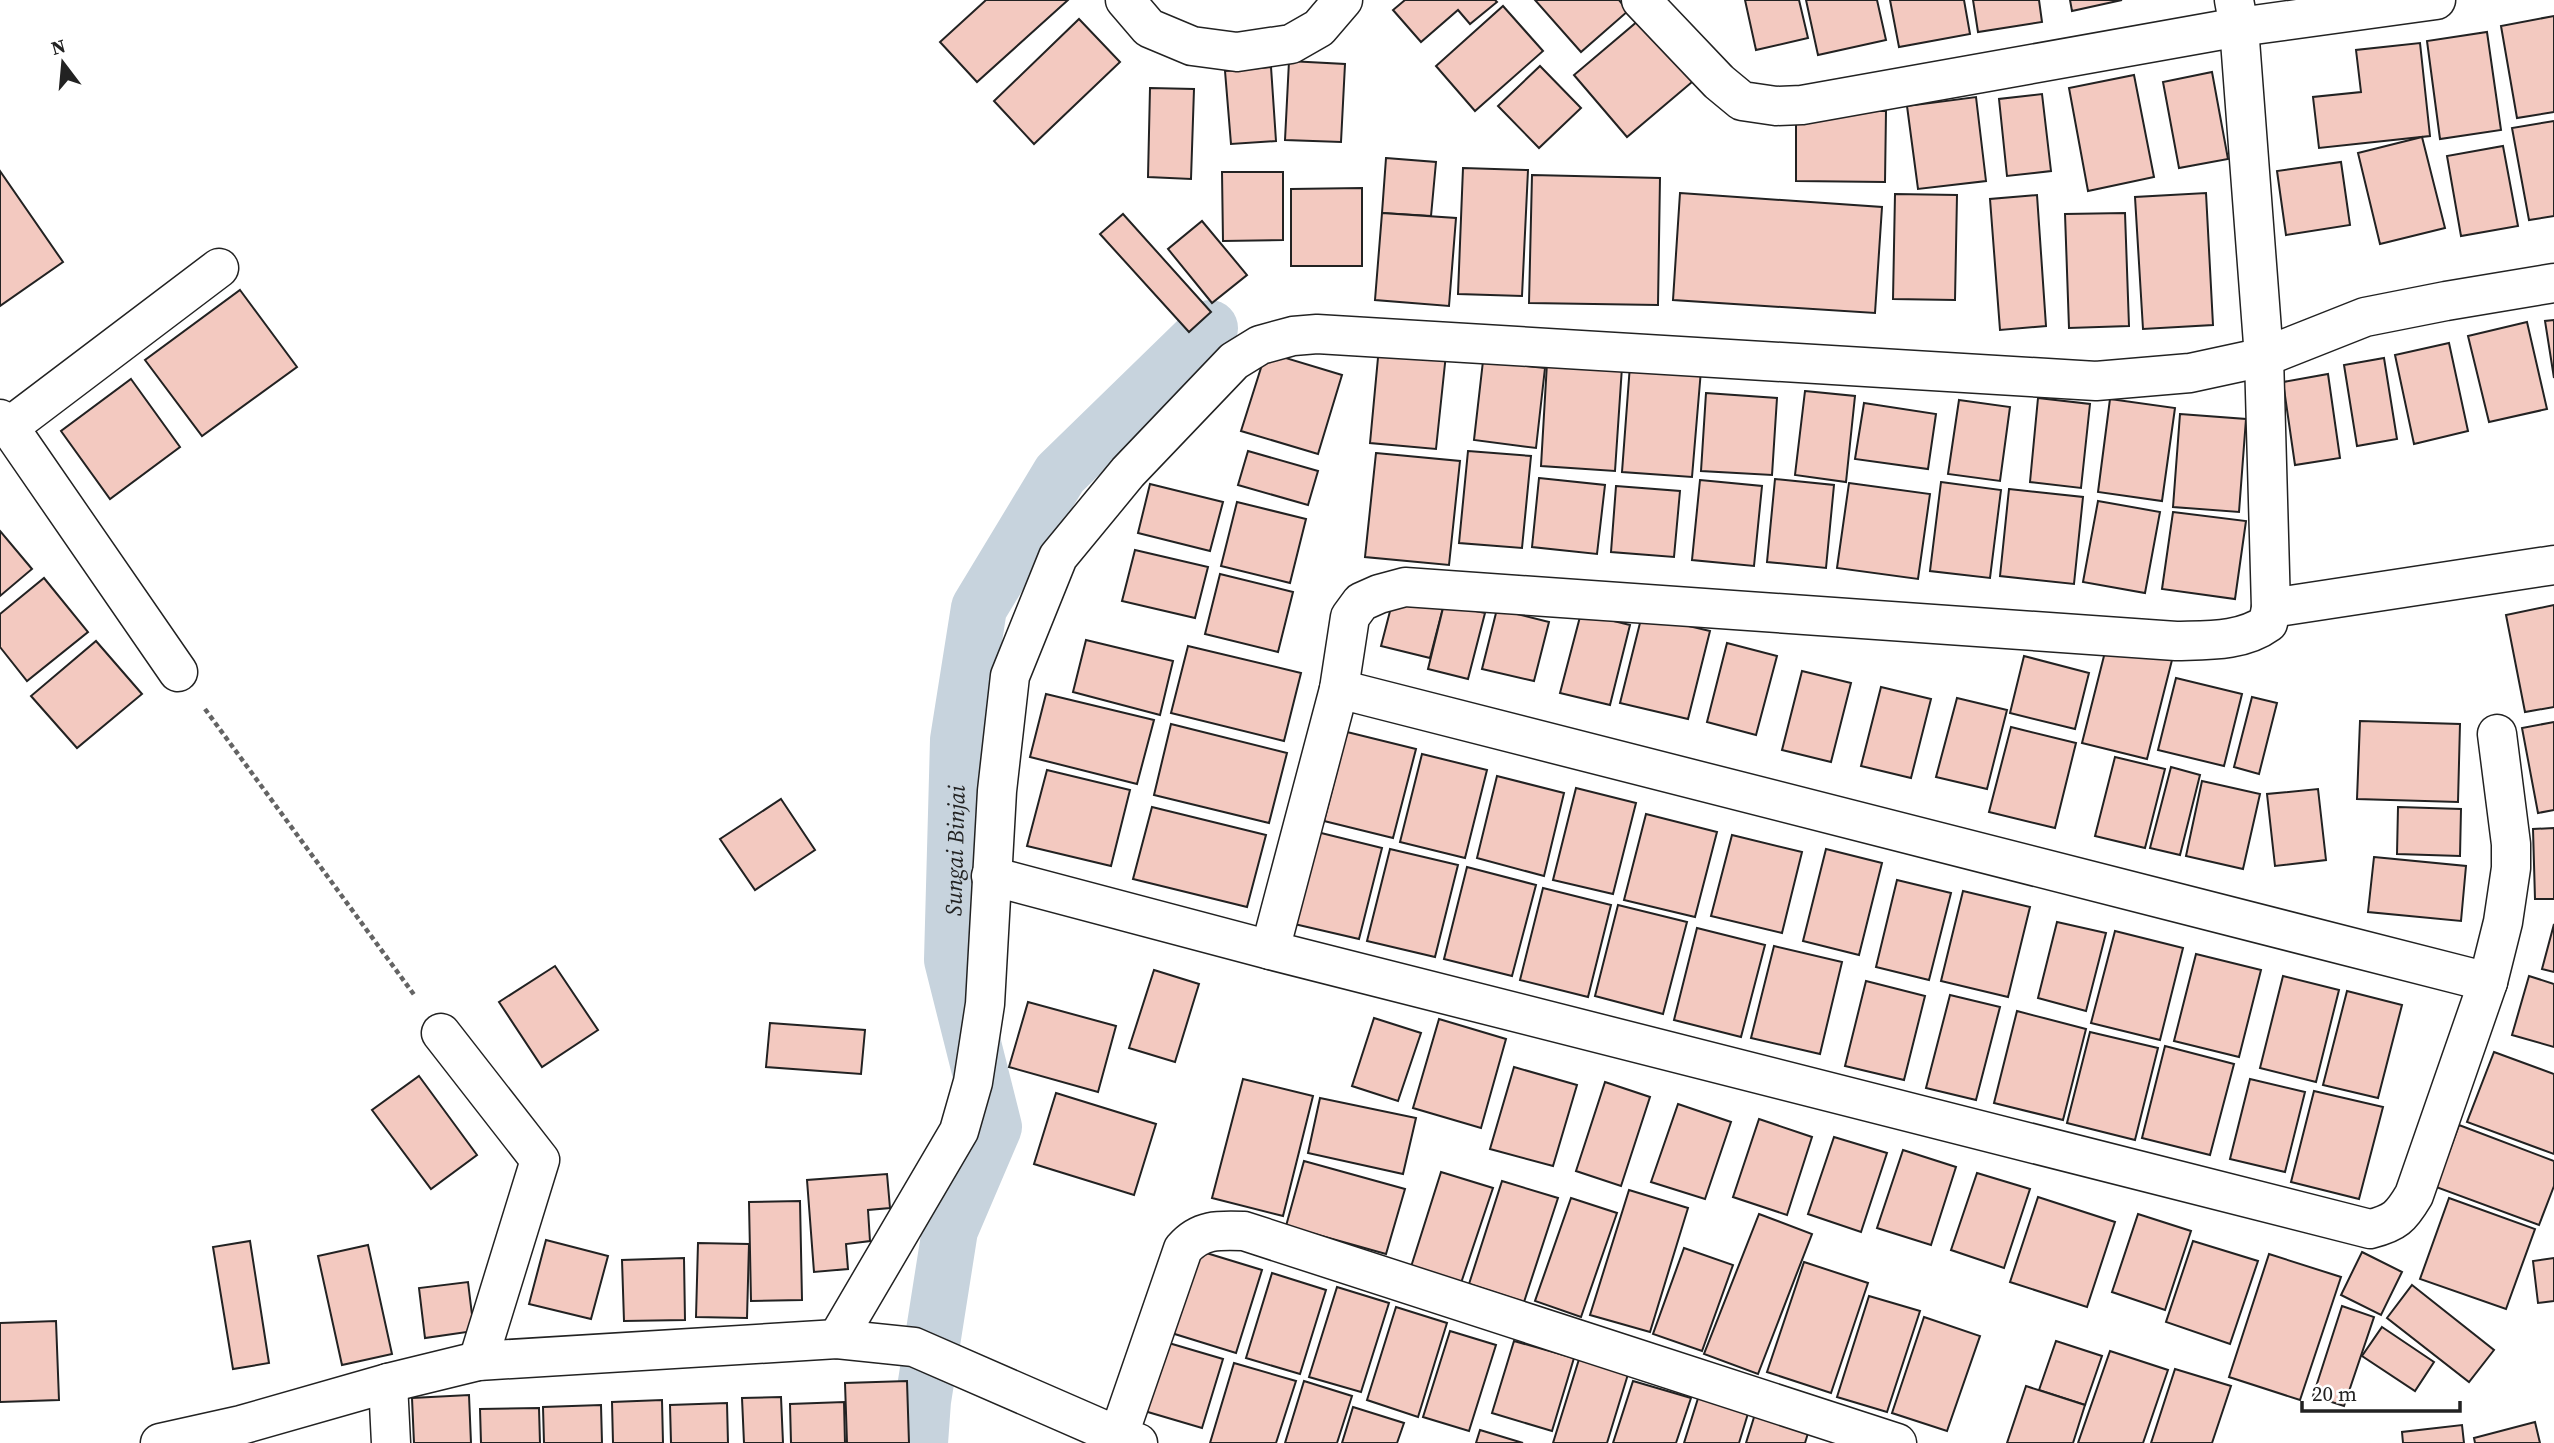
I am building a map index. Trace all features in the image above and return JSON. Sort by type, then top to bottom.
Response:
[{"type":"street","points":[[1125,0],[1149,28],[1192,46],[1237,52],[1291,44],[1319,28],[1343,0]]},
{"type":"street","points":[[1641,0],[1719,82],[1742,101],[1776,106],[1802,105],[2236,14],[2436,0]]},
{"type":"street","points":[[1270,950],[1339,689],[1350,617],[1361,602],[1379,594],[1405,587],[2176,641],[2221,639],[2255,632],[2268,623],[2272,608],[2264,357],[2236,14]]},
{"type":"street","points":[[178,672],[5,423],[219,268]]},
{"type":"street","points":[[837,1339],[959,1131],[973,1082],[985,1004],[997,791],[1010,676],[1058,556],[1128,472],[1234,361],[1260,345],[1293,336],[1317,334],[2096,381],[2190,373],[2264,357],[2365,317],[2554,283]]},
{"type":"street","points":[[2272,608],[2554,565]]},
{"type":"street","points":[[1339,689],[2488,982]]},
{"type":"street","points":[[991,876],[1270,950],[2370,1229],[2390,1224],[2404,1212],[2414,1195],[2488,982],[2503,922],[2511,868],[2511,844],[2497,734]]},
{"type":"street","points":[[441,1032],[540,1160],[478,1361]]},
{"type":"street","points":[[160,1443],[241,1425],[388,1383],[478,1361],[837,1339],[914,1347],[1124,1441],[1183,1249],[1191,1239],[1219,1230],[1244,1231],[1897,1443]]},
{"type":"street","points":[[388,1383],[391,1443]]},
{"type":"path","points":[[178,672],[441,1032]]},
{"type":"building","points":[[986,0],[1068,0],[977,82],[940,42]]},
{"type":"building","points":[[1405,0],[1497,2],[1470,24],[1458,10],[1421,42],[1393,10]]},
{"type":"building","points":[[1535,0],[1619,0],[1628,11],[1581,52]]},
{"type":"building","points":[[1745,0],[1799,0],[1808,38],[1756,50]]},
{"type":"building","points":[[1806,0],[1877,0],[1886,40],[1818,55]]},
{"type":"building","points":[[1890,0],[1964,0],[1970,34],[1899,47]]},
{"type":"building","points":[[1973,0],[2039,0],[2042,22],[1978,32]]},
{"type":"building","points":[[2070,0],[2122,0],[2072,11]]},
{"type":"building","points":[[1503,6],[1543,51],[1475,111],[1436,66]]},
{"type":"building","points":[[1645,15],[1698,77],[1627,137],[1574,75]]},
{"type":"building","points":[[2554,16],[2554,112],[2517,118],[2501,26]]},
{"type":"building","points":[[1079,19],[1120,62],[1034,144],[994,101]]},
{"type":"building","points":[[2487,32],[2501,130],[2440,139],[2427,41]]},
{"type":"building","points":[[2420,43],[2430,136],[2319,148],[2313,97],[2361,92],[2356,50]]},
{"type":"building","points":[[1289,61],[1345,64],[1341,142],[1285,140]]},
{"type":"building","points":[[1540,66],[1581,108],[1539,148],[1498,106]]},
{"type":"building","points":[[1271,67],[1276,141],[1231,144],[1225,71]]},
{"type":"building","points":[[2212,72],[2228,159],[2179,168],[2163,82]]},
{"type":"building","points":[[2134,75],[2154,177],[2088,191],[2069,88]]},
{"type":"building","points":[[1150,88],[1194,89],[1191,179],[1148,177]]},
{"type":"building","points":[[2042,94],[2051,171],[2007,176],[1999,99]]},
{"type":"building","points":[[1976,97],[1986,181],[1918,189],[1907,106]]},
{"type":"building","points":[[1796,111],[1886,111],[1885,182],[1796,181]]},
{"type":"building","points":[[2554,121],[2554,216],[2529,220],[2512,128]]},
{"type":"building","points":[[2422,137],[2445,228],[2380,244],[2358,153]]},
{"type":"building","points":[[2503,146],[2518,226],[2461,236],[2447,156]]},
{"type":"building","points":[[1386,158],[1436,162],[1431,216],[1382,213]]},
{"type":"building","points":[[2341,162],[2350,225],[2286,235],[2277,171]]},
{"type":"building","points":[[1463,168],[1528,170],[1522,296],[1458,294]]},
{"type":"building","points":[[0,171],[63,262],[0,306]]},
{"type":"building","points":[[1222,172],[1283,172],[1283,240],[1223,241]]},
{"type":"building","points":[[1532,175],[1660,178],[1658,305],[1529,303]]},
{"type":"building","points":[[1362,188],[1362,266],[1291,266],[1291,189]]},
{"type":"building","points":[[1680,193],[1882,207],[1875,313],[1673,300]]},
{"type":"building","points":[[2206,193],[2213,325],[2143,329],[2135,197]]},
{"type":"building","points":[[1895,194],[1957,195],[1955,300],[1893,299]]},
{"type":"building","points":[[2037,195],[2046,326],[2000,330],[1990,199]]},
{"type":"building","points":[[1382,213],[1456,218],[1449,306],[1375,300]]},
{"type":"building","points":[[2125,213],[2129,326],[2069,328],[2065,214]]},
{"type":"building","points":[[1123,214],[1211,312],[1189,332],[1100,234]]},
{"type":"building","points":[[1202,221],[1247,275],[1212,303],[1168,249]]},
{"type":"building","points":[[240,290],[297,367],[202,436],[145,360]]},
{"type":"building","points":[[2554,320],[2554,378],[2545,321]]},
{"type":"building","points":[[2527,322],[2547,409],[2489,422],[2468,336]]},
{"type":"building","points":[[2449,343],[2468,431],[2414,444],[2395,355]]},
{"type":"building","points":[[1379,347],[1446,354],[1436,449],[1370,443]]},
{"type":"building","points":[[1266,352],[1342,375],[1318,454],[1241,431]]},
{"type":"building","points":[[2384,358],[2397,439],[2357,446],[2344,365]]},
{"type":"building","points":[[1483,361],[1545,368],[1536,448],[1474,440]]},
{"type":"building","points":[[1547,363],[1622,367],[1615,471],[1541,466]]},
{"type":"building","points":[[1630,365],[1701,370],[1692,477],[1622,472]]},
{"type":"building","points":[[2328,374],[2340,458],[2295,465],[2283,382]]},
{"type":"building","points":[[131,379],[180,447],[110,499],[61,431]]},
{"type":"building","points":[[1805,391],[1855,396],[1846,482],[1795,475]]},
{"type":"building","points":[[1706,393],[1777,398],[1772,475],[1701,471]]},
{"type":"building","points":[[2038,398],[2090,404],[2081,488],[2030,482]]},
{"type":"building","points":[[2110,399],[2175,408],[2162,501],[2098,492]]},
{"type":"building","points":[[1959,400],[2010,407],[2000,481],[1948,474]]},
{"type":"building","points":[[1864,403],[1936,414],[1928,469],[1855,459]]},
{"type":"building","points":[[2180,414],[2246,419],[2239,512],[2173,507]]},
{"type":"building","points":[[1248,451],[1318,471],[1308,505],[1238,485]]},
{"type":"building","points":[[1468,451],[1531,456],[1522,548],[1459,543]]},
{"type":"building","points":[[1376,453],[1460,461],[1449,565],[1365,557]]},
{"type":"building","points":[[1539,478],[1605,485],[1597,554],[1532,547]]},
{"type":"building","points":[[1775,479],[1834,485],[1826,568],[1767,562]]},
{"type":"building","points":[[1700,480],[1762,486],[1754,566],[1692,560]]},
{"type":"building","points":[[1941,482],[2001,490],[1990,578],[1930,571]]},
{"type":"building","points":[[1849,483],[1930,494],[1918,579],[1837,568]]},
{"type":"building","points":[[1150,484],[1223,502],[1210,551],[1138,533]]},
{"type":"building","points":[[1616,486],[1680,491],[1674,557],[1611,552]]},
{"type":"building","points":[[2009,489],[2083,497],[2074,584],[2000,576]]},
{"type":"building","points":[[2098,501],[2160,512],[2145,593],[2083,582]]},
{"type":"building","points":[[1237,502],[1306,519],[1290,583],[1221,566]]},
{"type":"building","points":[[2173,512],[2246,521],[2235,599],[2162,589]]},
{"type":"building","points":[[0,531],[32,569],[0,596]]},
{"type":"building","points":[[1135,550],[1208,567],[1195,618],[1122,601]]},
{"type":"building","points":[[1220,574],[1293,592],[1278,652],[1205,634]]},
{"type":"building","points":[[44,578],[88,632],[27,681],[0,647],[0,614]]},
{"type":"building","points":[[1395,592],[1444,604],[1430,658],[1381,646]]},
{"type":"building","points":[[1444,604],[1485,613],[1468,679],[1428,669]]},
{"type":"building","points":[[2554,605],[2554,707],[2525,712],[2506,615]]},
{"type":"building","points":[[1497,609],[1549,622],[1534,681],[1482,669]]},
{"type":"building","points":[[1581,613],[1630,625],[1610,705],[1560,693]]},
{"type":"building","points":[[1642,615],[1710,631],[1688,719],[1620,703]]},
{"type":"building","points":[[1086,640],[1173,661],[1160,715],[1073,692]]},
{"type":"building","points":[[96,641],[142,694],[77,748],[31,696]]},
{"type":"building","points":[[1727,643],[1777,656],[1756,735],[1707,722]]},
{"type":"building","points":[[2107,644],[2172,660],[2147,759],[2082,743]]},
{"type":"building","points":[[1188,646],[1301,673],[1284,741],[1171,713]]},
{"type":"building","points":[[2024,656],[2089,673],[2075,729],[2010,713]]},
{"type":"building","points":[[1802,671],[1851,683],[1831,762],[1782,750]]},
{"type":"building","points":[[2176,678],[2242,694],[2224,766],[2158,750]]},
{"type":"building","points":[[1881,687],[1931,699],[1911,778],[1861,766]]},
{"type":"building","points":[[1046,694],[1154,720],[1137,784],[1030,757]]},
{"type":"building","points":[[2252,697],[2277,703],[2259,774],[2234,767]]},
{"type":"building","points":[[1957,698],[2007,710],[1987,789],[1936,777]]},
{"type":"building","points":[[2360,721],[2460,724],[2458,802],[2357,799]]},
{"type":"building","points":[[2554,722],[2554,810],[2538,813],[2522,728]]},
{"type":"building","points":[[1171,724],[1287,753],[1269,823],[1154,795]]},
{"type":"building","points":[[2011,727],[2076,743],[2055,828],[1989,812]]},
{"type":"building","points":[[1347,732],[1416,749],[1393,838],[1324,821]]},
{"type":"building","points":[[1422,754],[1487,770],[1465,858],[1400,842]]},
{"type":"building","points":[[2115,757],[2165,769],[2145,848],[2095,836]]},
{"type":"building","points":[[2171,767],[2200,775],[2180,855],[2150,848]]},
{"type":"building","points":[[1047,770],[1130,790],[1111,866],[1027,846]]},
{"type":"building","points":[[1497,776],[1564,793],[1544,876],[1477,858]]},
{"type":"building","points":[[2202,781],[2260,794],[2243,869],[2186,856]]},
{"type":"building","points":[[1576,788],[1636,803],[1613,894],[1553,880]]},
{"type":"building","points":[[2318,789],[2326,860],[2275,866],[2267,794]]},
{"type":"building","points":[[781,799],[815,850],[755,890],[720,839]]},
{"type":"building","points":[[1152,807],[1266,835],[1247,907],[1133,879]]},
{"type":"building","points":[[2398,807],[2461,809],[2460,856],[2397,854]]},
{"type":"building","points":[[1646,814],[1717,832],[1695,917],[1624,900]]},
{"type":"building","points":[[2554,828],[2554,899],[2535,899],[2533,829]]},
{"type":"building","points":[[1313,831],[1382,848],[1359,939],[1290,923]]},
{"type":"building","points":[[1732,835],[1802,852],[1782,933],[1711,916]]},
{"type":"building","points":[[1390,849],[1458,865],[1435,957],[1367,941]]},
{"type":"building","points":[[1826,849],[1882,863],[1859,955],[1803,941]]},
{"type":"building","points":[[2374,857],[2466,866],[2461,921],[2368,912]]},
{"type":"building","points":[[1467,867],[1536,885],[1512,976],[1444,959]]},
{"type":"building","points":[[1897,880],[1951,893],[1929,980],[1876,967]]},
{"type":"building","points":[[1543,888],[1611,905],[1588,997],[1520,980]]},
{"type":"building","points":[[1963,891],[2030,907],[2008,997],[1941,981]]},
{"type":"building","points":[[1618,905],[1687,922],[1663,1014],[1595,996]]},
{"type":"building","points":[[2057,922],[2106,933],[2086,1011],[2038,998]]},
{"type":"building","points":[[2554,924],[2554,972],[2542,969]]},
{"type":"building","points":[[1697,928],[1765,945],[1741,1037],[1674,1020]]},
{"type":"building","points":[[2115,931],[2183,948],[2160,1040],[2091,1023]]},
{"type":"building","points":[[1774,946],[1842,962],[1820,1054],[1751,1038]]},
{"type":"building","points":[[2196,954],[2261,970],[2239,1057],[2174,1041]]},
{"type":"building","points":[[555,966],[598,1030],[542,1067],[499,1002]]},
{"type":"building","points":[[1154,970],[1199,984],[1175,1062],[1129,1048]]},
{"type":"building","points":[[2283,976],[2339,990],[2316,1082],[2260,1068]]},
{"type":"building","points":[[2529,976],[2554,984],[2554,1047],[2512,1035]]},
{"type":"building","points":[[1866,981],[1925,996],[1904,1080],[1845,1066]]},
{"type":"building","points":[[2347,991],[2402,1005],[2378,1098],[2323,1085]]},
{"type":"building","points":[[1950,995],[2000,1007],[1976,1100],[1926,1088]]},
{"type":"building","points":[[1028,1002],[1116,1026],[1098,1092],[1009,1067]]},
{"type":"building","points":[[2017,1011],[2086,1029],[2063,1120],[1994,1103]]},
{"type":"building","points":[[1374,1018],[1421,1033],[1398,1101],[1352,1086]]},
{"type":"building","points":[[1439,1019],[1506,1039],[1481,1128],[1413,1108]]},
{"type":"building","points":[[770,1023],[865,1030],[861,1074],[766,1067]]},
{"type":"building","points":[[2090,1032],[2158,1048],[2135,1140],[2067,1123]]},
{"type":"building","points":[[2165,1046],[2234,1064],[2210,1155],[2142,1138]]},
{"type":"building","points":[[2494,1052],[2554,1074],[2554,1154],[2467,1122]]},
{"type":"building","points":[[1514,1067],[1577,1085],[1553,1166],[1490,1149]]},
{"type":"building","points":[[419,1076],[477,1155],[431,1189],[372,1110]]},
{"type":"building","points":[[1243,1079],[1313,1096],[1283,1216],[1212,1198]]},
{"type":"building","points":[[2250,1079],[2305,1092],[2285,1172],[2230,1159]]},
{"type":"building","points":[[1605,1082],[1650,1097],[1621,1186],[1576,1171]]},
{"type":"building","points":[[2314,1091],[2383,1107],[2359,1199],[2291,1182]]},
{"type":"building","points":[[1056,1093],[1156,1124],[1134,1195],[1034,1164]]},
{"type":"building","points":[[1320,1098],[1416,1118],[1403,1174],[1308,1153]]},
{"type":"building","points":[[1678,1104],[1731,1122],[1705,1199],[1651,1182]]},
{"type":"building","points":[[1759,1119],[1812,1137],[1787,1215],[1733,1197]]},
{"type":"building","points":[[2459,1125],[2554,1161],[2554,1186],[2539,1225],[2436,1187]]},
{"type":"building","points":[[1834,1137],[1887,1153],[1861,1232],[1808,1214]]},
{"type":"building","points":[[1903,1150],[1956,1167],[1931,1245],[1877,1228]]},
{"type":"building","points":[[1304,1161],[1405,1189],[1386,1254],[1286,1226]]},
{"type":"building","points":[[1441,1172],[1493,1188],[1460,1286],[1410,1270]]},
{"type":"building","points":[[1977,1173],[2030,1189],[2004,1268],[1951,1250]]},
{"type":"building","points":[[887,1174],[890,1208],[868,1210],[870,1241],[846,1244],[848,1269],[814,1272],[807,1180]]},
{"type":"building","points":[[1502,1181],[1558,1198],[1524,1302],[1469,1284]]},
{"type":"building","points":[[1629,1190],[1688,1208],[1650,1332],[1590,1315]]},
{"type":"building","points":[[2038,1197],[2115,1222],[2087,1307],[2010,1282]]},
{"type":"building","points":[[1571,1198],[1617,1213],[1581,1317],[1535,1301]]},
{"type":"building","points":[[2449,1198],[2535,1229],[2506,1309],[2420,1279]]},
{"type":"building","points":[[800,1201],[802,1300],[751,1301],[749,1202]]},
{"type":"building","points":[[1759,1214],[1812,1234],[1758,1374],[1704,1354]]},
{"type":"building","points":[[2138,1214],[2191,1231],[2165,1310],[2112,1292]]},
{"type":"building","points":[[546,1240],[608,1256],[591,1319],[529,1304]]},
{"type":"building","points":[[250,1241],[269,1363],[233,1369],[213,1247]]},
{"type":"building","points":[[2193,1241],[2258,1261],[2230,1344],[2166,1322]]},
{"type":"building","points":[[698,1243],[749,1244],[747,1318],[696,1317]]},
{"type":"building","points":[[368,1245],[392,1354],[342,1365],[318,1256]]},
{"type":"building","points":[[1190,1248],[1262,1270],[1236,1353],[1165,1331]]},
{"type":"building","points":[[1684,1248],[1733,1265],[1702,1351],[1653,1334]]},
{"type":"building","points":[[2362,1252],[2402,1272],[2381,1315],[2341,1295]]},
{"type":"building","points":[[2269,1254],[2341,1277],[2300,1400],[2229,1377]]},
{"type":"building","points":[[684,1258],[685,1320],[624,1321],[622,1260]]},
{"type":"building","points":[[2554,1258],[2554,1301],[2538,1303],[2533,1261]]},
{"type":"building","points":[[1804,1262],[1868,1283],[1831,1393],[1767,1372]]},
{"type":"building","points":[[1272,1273],[1326,1290],[1300,1374],[1246,1358]]},
{"type":"building","points":[[468,1282],[474,1331],[425,1338],[419,1288]]},
{"type":"building","points":[[2412,1285],[2494,1350],[2469,1382],[2387,1318]]},
{"type":"building","points":[[1337,1287],[1389,1303],[1361,1392],[1309,1377]]},
{"type":"building","points":[[1869,1296],[1920,1311],[1887,1412],[1837,1397]]},
{"type":"building","points":[[2342,1306],[2374,1317],[2344,1406],[2313,1396]]},
{"type":"building","points":[[1396,1307],[1447,1323],[1418,1417],[1367,1400]]},
{"type":"building","points":[[1924,1317],[1980,1336],[1947,1431],[1892,1413]]},
{"type":"building","points":[[56,1321],[59,1400],[0,1402],[0,1323]]},
{"type":"building","points":[[2382,1327],[2434,1362],[2415,1391],[2362,1356]]},
{"type":"building","points":[[1450,1331],[1496,1345],[1469,1431],[1423,1417]]},
{"type":"building","points":[[1162,1341],[1223,1359],[1202,1428],[1141,1410]]},
{"type":"building","points":[[1514,1341],[1574,1358],[1552,1431],[1492,1413]]},
{"type":"building","points":[[2056,1341],[2102,1356],[2085,1405],[2039,1390]]},
{"type":"building","points":[[2110,1351],[2168,1370],[2143,1443],[2078,1443]]},
{"type":"building","points":[[1580,1356],[1629,1371],[1607,1443],[1553,1443]]},
{"type":"building","points":[[1234,1363],[1296,1381],[1276,1443],[1210,1443]]},
{"type":"building","points":[[2175,1369],[2231,1386],[2212,1443],[2151,1443]]},
{"type":"building","points":[[907,1381],[909,1443],[847,1443],[845,1383]]},
{"type":"building","points":[[1304,1381],[1352,1396],[1337,1443],[1285,1443]]},
{"type":"building","points":[[1633,1381],[1691,1398],[1676,1443],[1613,1443]]},
{"type":"building","points":[[2026,1386],[2085,1405],[2073,1443],[2007,1443]]},
{"type":"building","points":[[1700,1392],[1750,1407],[1739,1443],[1684,1443]]},
{"type":"building","points":[[469,1395],[471,1443],[414,1443],[412,1398]]},
{"type":"building","points":[[781,1397],[783,1443],[744,1443],[742,1398]]},
{"type":"building","points":[[662,1400],[663,1443],[613,1443],[612,1402]]},
{"type":"building","points":[[844,1402],[845,1443],[791,1443],[790,1404]]},
{"type":"building","points":[[727,1403],[728,1443],[671,1443],[670,1405]]},
{"type":"building","points":[[601,1405],[602,1443],[544,1443],[543,1407]]},
{"type":"building","points":[[1353,1407],[1404,1423],[1397,1443],[1342,1443]]},
{"type":"building","points":[[539,1408],[540,1443],[481,1443],[480,1409]]},
{"type":"building","points":[[1755,1414],[1809,1430],[1805,1443],[1746,1443]]},
{"type":"building","points":[[2535,1422],[2540,1443],[2475,1443],[2474,1438]]},
{"type":"building","points":[[2462,1425],[2464,1443],[2403,1443],[2402,1432]]},
{"type":"building","points":[[1480,1430],[1523,1443],[1476,1443]]},
{"type":"waterway","name":"Sungai Binjai","points":[[920,1443],[923,1401],[950,1230],[994,1127],[952,960],[958,740],[979,608],[1060,474],[1210,328]]}]
